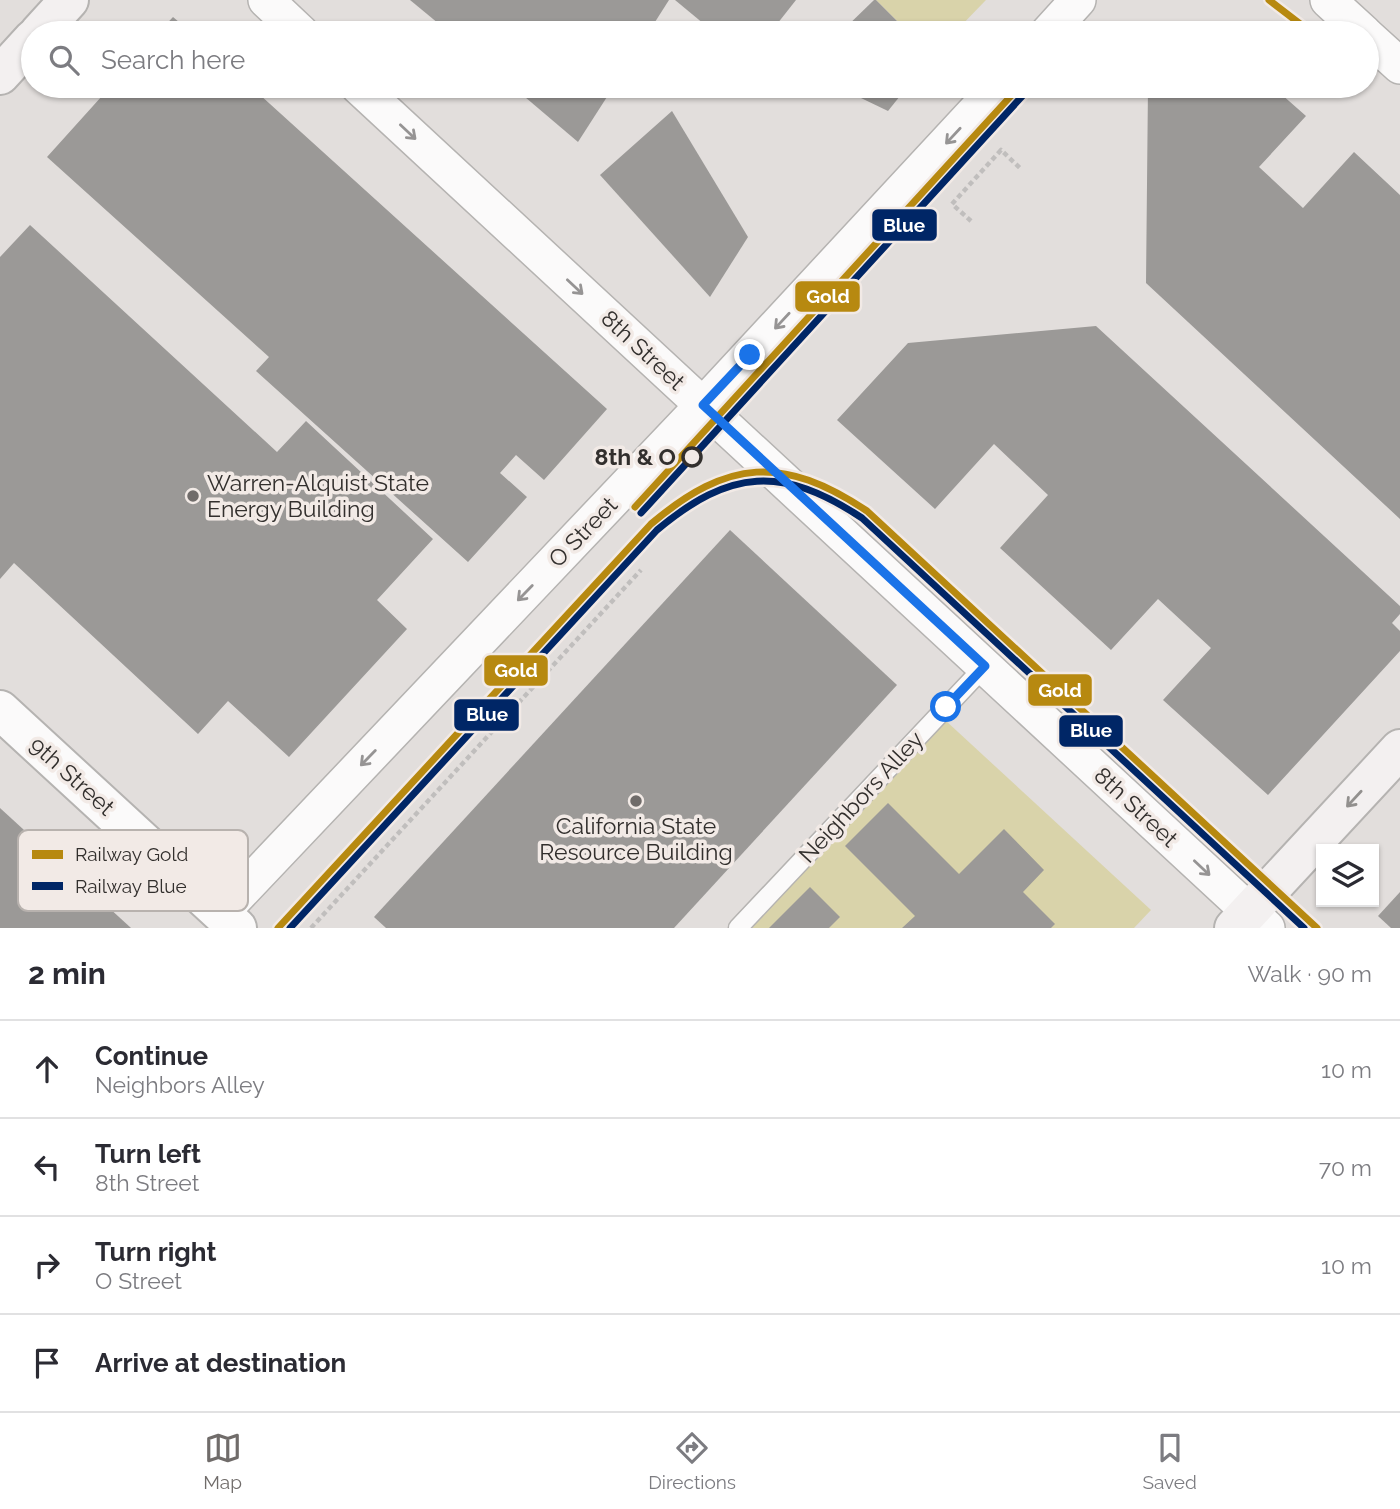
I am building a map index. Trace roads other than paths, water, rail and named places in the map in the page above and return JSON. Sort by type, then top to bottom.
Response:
[{"type":"main road","points":[[49,21],[69,0]]},
{"type":"main road","points":[[0,75],[21,52]]},
{"type":"main road","points":[[1250,923],[1400,749]]},
{"type":"street","points":[[266,0],[289,21]]},
{"type":"street","points":[[1059,21],[1078,0]]},
{"type":"street","points":[[1328,0],[1351,21]]},
{"type":"street","points":[[1379,47],[1400,66]]},
{"type":"street","name":"8th Street","points":[[371,98],[985,666],[1250,923]]},
{"type":"street","name":"O Street","points":[[248,899],[988,98]]},
{"type":"street","name":"9th Street","points":[[0,710],[131,830]]},
{"type":"lane","name":"Neighbors Alley","points":[[738,928],[985,666]]},
{"type":"rail line","name":"Gold","points":[[1269,0],[1296,21]]},
{"type":"rail line","name":"Gold","points":[[635,507],[1009,98]]},
{"type":"rail line","name":"Blue","points":[[641,513],[1021,98]]},
{"type":"rail line","name":"Gold","points":[[278,928],[651,524],[679,502],[705,487],[731,477],[756,472],[782,473],[809,480],[867,511],[1317,928]]},
{"type":"rail line","name":"Blue","points":[[290,928],[657,530],[709,495],[733,485],[757,481],[781,482],[806,489],[862,518],[1304,928]]},
{"type":"place","name":"8th & O","points":[[692,457]]},
{"type":"place","name":"Warren-Alquist State Energy Building","points":[[193,496]]},
{"type":"place","name":"California State Resource Building","points":[[636,801]]}]
